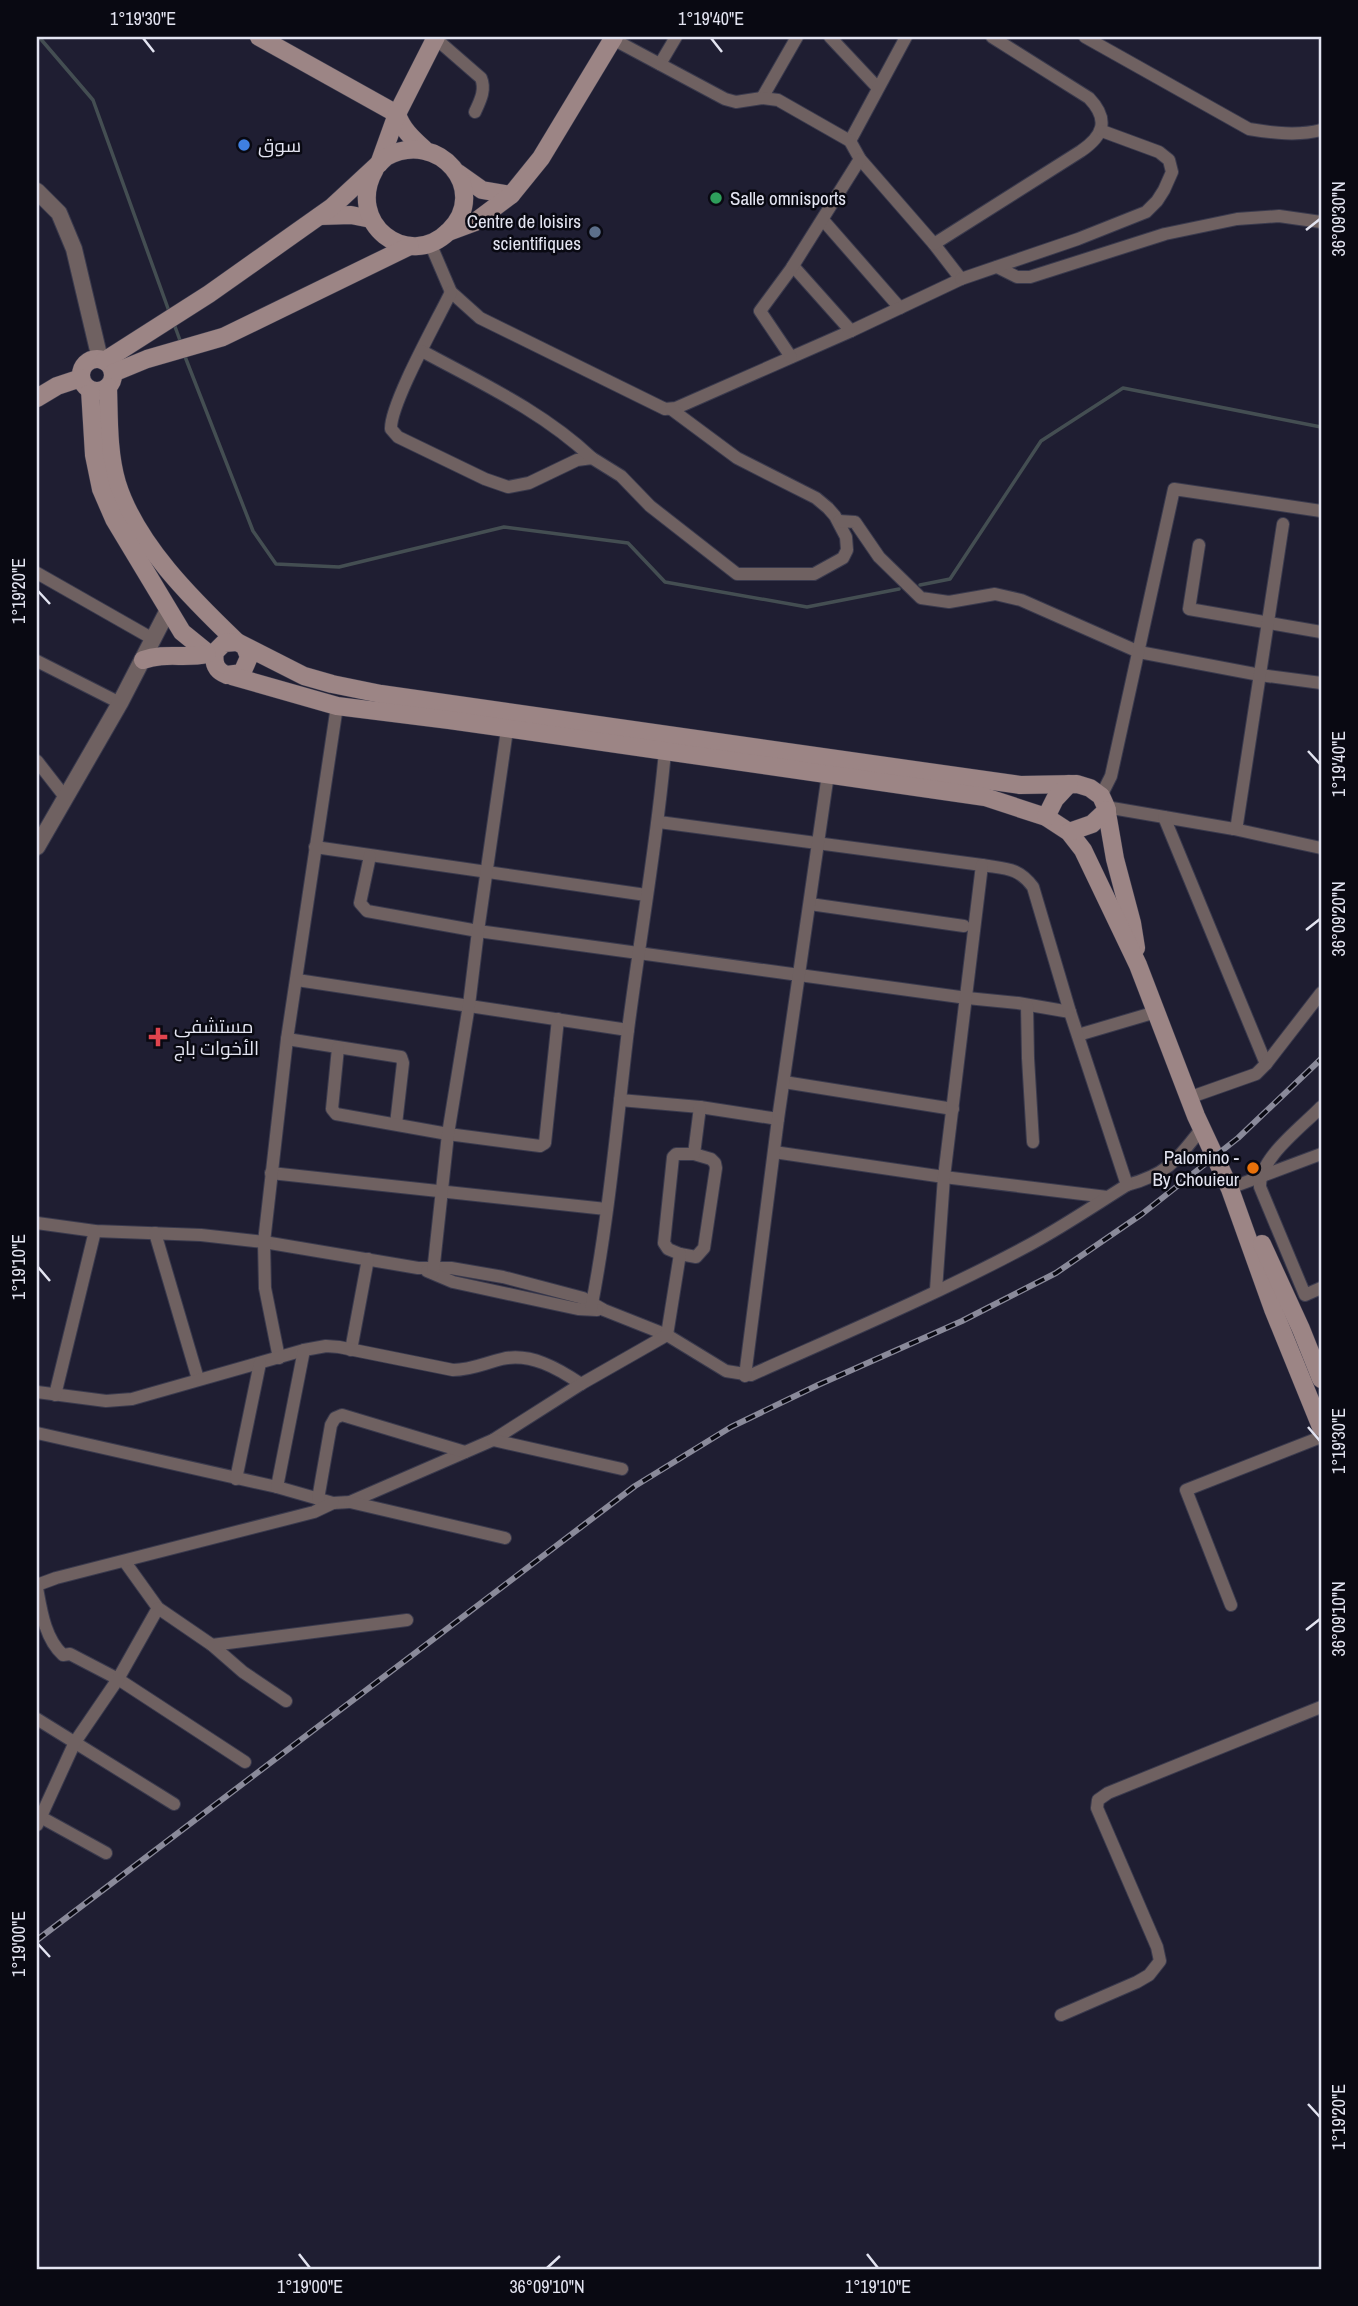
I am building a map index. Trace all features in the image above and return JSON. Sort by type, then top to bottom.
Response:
[{"type":"main road","points":[[259,37],[397,114],[409,135],[424,149],[442,157],[482,190],[511,195]]},
{"type":"main road","points":[[410,246],[391,240],[376,228],[366,199],[370,178],[377,167],[397,114],[435,37]]},
{"type":"main road","points":[[612,37],[541,158],[511,195],[475,222],[448,232],[430,243],[410,246],[223,337],[106,370],[86,364],[85,384],[94,455],[101,489],[114,519],[182,632],[210,656],[218,670],[337,706],[508,720],[1020,785],[1090,788],[1104,804],[1132,923],[1138,965]]},
{"type":"main road","points":[[37,398],[57,386],[85,384],[99,391],[106,370],[124,346],[209,294],[320,216],[395,153],[404,149],[424,149]]},
{"type":"main road","points":[[448,232],[460,214],[463,203],[463,192],[456,171]]},
{"type":"main road","points":[[320,216],[351,215],[371,219]]},
{"type":"main road","points":[[106,370],[110,440],[117,484],[137,525],[169,572],[248,652],[248,663],[242,673],[232,676]]},
{"type":"main road","points":[[144,660],[158,654],[210,656],[224,643],[241,644],[304,676],[332,684],[665,751],[985,797],[1046,817],[1069,832],[1083,850],[1138,965],[1202,1128],[1281,1306],[1321,1379]]},
{"type":"main road","points":[[1046,817],[1055,799],[1069,785]]},
{"type":"main road","points":[[1069,832],[1092,824],[1104,804]]},
{"type":"main road","points":[[1191,1097],[1200,1105],[1210,1122],[1238,1185],[1321,1427]]},
{"type":"street","points":[[435,37],[481,78],[483,92],[475,113]]},
{"type":"street","points":[[612,37],[725,99],[736,102],[762,98],[778,100],[850,141],[860,159],[961,279]]},
{"type":"street","points":[[660,64],[676,37]]},
{"type":"street","points":[[762,98],[797,37]]},
{"type":"street","points":[[830,37],[877,87]]},
{"type":"street","points":[[850,141],[906,37]]},
{"type":"street","points":[[934,244],[1081,151],[1097,139],[1102,131],[1098,110],[1088,98],[992,37]]},
{"type":"street","points":[[1085,37],[1249,129],[1270,133],[1321,131]]},
{"type":"street","points":[[671,409],[961,279],[1078,239],[1146,212],[1157,201],[1172,172],[1169,160],[1159,152],[1102,131]]},
{"type":"street","points":[[791,356],[760,311],[793,266],[860,159]]},
{"type":"street","points":[[37,191],[59,214],[74,249],[106,370]]},
{"type":"street","points":[[996,267],[1017,277],[1038,275],[1165,234],[1237,219],[1279,216],[1321,222]]},
{"type":"street","points":[[823,220],[900,308]]},
{"type":"street","points":[[422,351],[533,411],[557,427],[592,458],[621,476],[650,506],[737,574],[814,574],[843,558],[847,544],[839,521],[816,498],[737,458],[671,409],[653,405],[480,317],[452,292],[430,243]]},
{"type":"street","points":[[793,266],[850,331]]},
{"type":"street","points":[[452,292],[422,351],[391,422],[391,429],[398,437],[485,479],[508,487],[529,484],[578,460],[592,458]]},
{"type":"street","points":[[1321,511],[1174,489],[1104,804],[1321,848]]},
{"type":"street","points":[[839,521],[855,522],[879,557],[921,598],[949,601],[995,594],[1021,600],[1139,652],[1261,675],[1321,683]]},
{"type":"street","points":[[1234,829],[1261,675],[1283,524]]},
{"type":"street","points":[[1199,545],[1189,609],[1321,632]]},
{"type":"street","points":[[37,573],[153,639]]},
{"type":"street","points":[[39,836],[120,703],[168,610]]},
{"type":"street","points":[[37,661],[120,703]]},
{"type":"street","points":[[279,1358],[265,1288],[264,1242],[287,1039],[337,706]]},
{"type":"street","points":[[433,1271],[448,1133],[469,1005],[508,720]]},
{"type":"street","points":[[595,1307],[638,951],[659,822],[665,751]]},
{"type":"street","points":[[37,761],[65,797]]},
{"type":"street","points":[[745,1376],[778,1119],[828,774]]},
{"type":"street","points":[[1164,817],[1266,1064]]},
{"type":"street","points":[[659,822],[1017,870],[1033,887],[1070,1012],[1127,1185]]},
{"type":"street","points":[[315,847],[646,895]]},
{"type":"street","points":[[370,856],[360,903],[363,909],[478,931],[1070,1012]]},
{"type":"street","points":[[936,1290],[944,1177],[982,865]]},
{"type":"street","points":[[810,904],[964,926]]},
{"type":"street","points":[[297,980],[628,1030]]},
{"type":"street","points":[[1191,1097],[1256,1074],[1321,993]]},
{"type":"street","points":[[1027,1005],[1033,1142]]},
{"type":"street","points":[[1078,1035],[1156,1012]]},
{"type":"street","points":[[338,1048],[333,1111],[338,1114],[448,1133],[543,1145],[558,1019]]},
{"type":"street","points":[[287,1039],[400,1056],[402,1058],[396,1125]]},
{"type":"street","points":[[784,1082],[953,1110]]},
{"type":"street","points":[[620,1100],[700,1107],[778,1119]]},
{"type":"street","points":[[694,1154],[700,1107]]},
{"type":"street","points":[[1305,1295],[1261,1187],[1260,1177],[1268,1160],[1321,1107]]},
{"type":"street","points":[[37,1223],[95,1231],[201,1235],[264,1242],[433,1271],[451,1268],[503,1277],[569,1293],[595,1307],[667,1335],[726,1371],[745,1376],[936,1290],[1033,1242],[1127,1185],[1151,1178],[1171,1166],[1202,1128]]},
{"type":"street","points":[[774,1152],[1107,1197]]},
{"type":"street","points":[[676,1154],[694,1154],[716,1163],[704,1248],[696,1257],[668,1249],[664,1243],[673,1157],[676,1154]]},
{"type":"street","points":[[1238,1185],[1321,1154]]},
{"type":"street","points":[[271,1173],[606,1209]]},
{"type":"street","points":[[55,1395],[95,1231]]},
{"type":"street","points":[[155,1233],[198,1379]]},
{"type":"street","points":[[667,1335],[680,1254]]},
{"type":"street","points":[[351,1350],[368,1259]]},
{"type":"street","points":[[1281,1306],[1321,1289]]},
{"type":"street","points":[[350,1502],[493,1440],[581,1384],[667,1335]]},
{"type":"street","points":[[37,1392],[121,1400],[326,1346],[453,1370],[464,1370],[516,1357],[551,1366],[581,1384]]},
{"type":"street","points":[[277,1487],[304,1350]]},
{"type":"street","points":[[236,1479],[260,1363]]},
{"type":"street","points":[[318,1499],[331,1425],[338,1416],[465,1452]]},
{"type":"street","points":[[37,1433],[277,1487],[333,1503],[350,1502],[505,1538]]},
{"type":"street","points":[[1231,1605],[1186,1490],[1321,1437]]},
{"type":"street","points":[[493,1440],[622,1469]]},
{"type":"street","points":[[245,1762],[118,1679],[71,1654],[63,1655],[39,1621],[37,1586],[56,1578],[314,1512],[333,1503]]},
{"type":"street","points":[[125,1562],[158,1608],[286,1701]]},
{"type":"street","points":[[106,1853],[38,1819],[75,1742],[118,1679],[158,1608]]},
{"type":"street","points":[[212,1645],[407,1620]]},
{"type":"street","points":[[1061,2015],[1137,1982],[1156,1968],[1160,1961],[1157,1947],[1097,1808],[1098,1800],[1108,1793],[1321,1707]]},
{"type":"street","points":[[37,1719],[174,1804]]},
{"type":"waterway","points":[[39,37],[93,100],[170,314]]},
{"type":"waterway","points":[[174,324],[181,343]]},
{"type":"waterway","points":[[184,354],[253,531],[276,564],[339,567],[504,527],[628,543],[665,582],[807,607],[899,589]]},
{"type":"waterway","points":[[920,585],[950,579],[1041,441],[1123,388],[1321,427]]},
{"type":"railway","points":[[37,1940],[635,1486],[731,1427],[962,1321],[1056,1273],[1142,1214],[1238,1138],[1321,1059]]},
{"type":"place","name":"سوق","points":[[244,145]]},
{"type":"place","name":"Salle omnisports","points":[[716,198]]},
{"type":"place","name":"Centre de loisirs scientifiques","points":[[595,232]]},
{"type":"place","name":"مستشفى الأخوات باج","points":[[158,1037]]},
{"type":"place","name":"Palomino - By Chouieur","points":[[1253,1168]]}]
